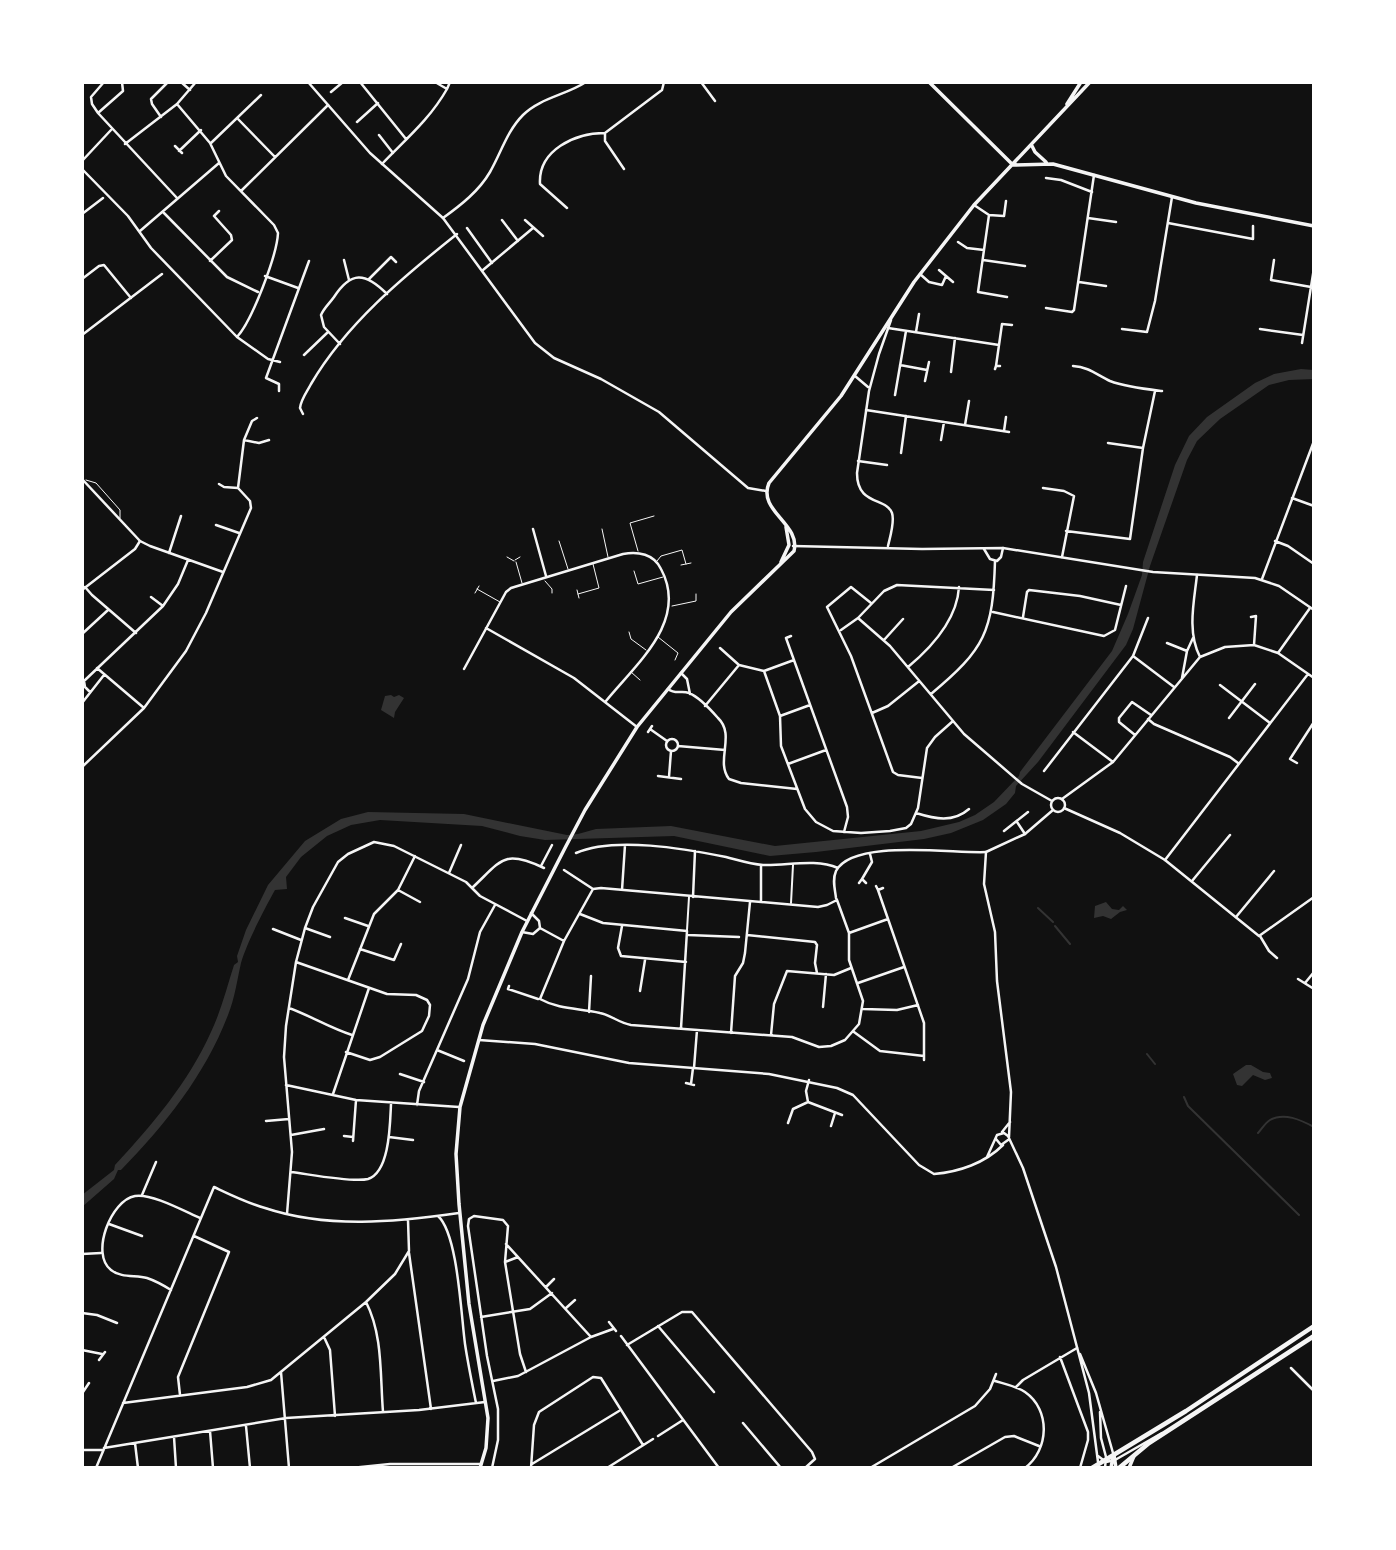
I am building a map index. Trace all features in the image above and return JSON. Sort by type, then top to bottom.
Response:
[{"type":"highway","points":[[1091,1468],[1186,1411],[1314,1326]]},
{"type":"highway","points":[[1118,1468],[1168,1431],[1314,1336]]},
{"type":"main road","points":[[929,82],[1013,165],[1048,163],[1172,197],[1314,226]]},
{"type":"main road","points":[[1066,106],[1081,82]]},
{"type":"main road","points":[[481,1466],[489,1432],[471,1315],[456,1154],[460,1107],[478,1040],[522,932],[574,831],[637,727],[731,612],[794,551],[796,546],[793,534],[769,505],[766,491],[775,474],[835,404],[920,274],[974,205],[1090,82]]},
{"type":"main road","points":[[1032,146],[1048,163]]},
{"type":"main road","points":[[780,564],[789,545],[785,524]]},
{"type":"main road","points":[[1129,1468],[1135,1454]]},
{"type":"main road","points":[[1105,1462],[1111,1468]]},
{"type":"main road","points":[[1105,1462],[1118,1468]]},
{"type":"street","points":[[104,82],[91,99],[98,113],[177,198]]},
{"type":"street","points":[[98,113],[123,91],[122,82]]},
{"type":"street","points":[[161,117],[151,99],[168,82]]},
{"type":"street","points":[[181,82],[190,90]]},
{"type":"street","points":[[125,144],[177,104],[196,82]]},
{"type":"street","points":[[334,91],[343,82]]},
{"type":"street","points":[[435,82],[447,89]]},
{"type":"street","points":[[382,164],[429,117],[450,82]]},
{"type":"street","points":[[443,218],[483,183],[510,132],[522,116],[539,103],[586,82]]},
{"type":"street","points":[[567,208],[540,184],[540,175],[558,145],[594,133],[605,133],[662,90],[664,82]]},
{"type":"street","points":[[701,82],[715,101]]},
{"type":"street","points":[[311,83],[382,164],[443,218],[457,234],[525,331],[545,351],[659,412],[748,488],[766,491]]},
{"type":"street","points":[[362,83],[406,139]]},
{"type":"street","points":[[210,143],[261,94]]},
{"type":"street","points":[[363,124],[358,121],[378,103]]},
{"type":"street","points":[[177,104],[210,143],[226,176],[274,225],[278,233],[260,292],[244,330],[237,337]]},
{"type":"street","points":[[241,191],[328,105]]},
{"type":"street","points":[[238,119],[275,157]]},
{"type":"street","points":[[82,161],[111,130]]},
{"type":"street","points":[[175,146],[180,152],[201,130]]},
{"type":"street","points":[[605,133],[605,141],[624,169]]},
{"type":"street","points":[[379,135],[393,153]]},
{"type":"street","points":[[140,231],[219,163]]},
{"type":"street","points":[[82,169],[140,231],[151,248],[237,337],[272,360],[280,362]]},
{"type":"street","points":[[1046,308],[1072,312],[1074,310],[1094,175]]},
{"type":"street","points":[[1046,178],[1061,180],[1092,192]]},
{"type":"street","points":[[1122,329],[1147,332],[1155,301],[1172,197]]},
{"type":"street","points":[[82,214],[103,198]]},
{"type":"street","points":[[974,205],[989,215],[1004,216],[1006,201]]},
{"type":"street","points":[[209,261],[232,240],[231,234],[214,216],[219,211]]},
{"type":"street","points":[[163,212],[209,261],[236,283],[260,292]]},
{"type":"street","points":[[989,215],[978,292],[1007,297]]},
{"type":"street","points":[[1088,218],[1116,222]]},
{"type":"street","points":[[502,220],[518,241]]},
{"type":"street","points":[[524,220],[543,236]]},
{"type":"street","points":[[1168,223],[1253,239],[1253,226]]},
{"type":"street","points":[[467,228],[492,263]]},
{"type":"street","points":[[483,270],[533,228]]},
{"type":"street","points":[[303,414],[300,408],[302,400],[340,344],[387,294],[457,234]]},
{"type":"street","points":[[958,242],[984,250]]},
{"type":"street","points":[[340,344],[322,324],[322,311],[342,284],[349,280],[369,279],[391,257],[396,262]]},
{"type":"street","points":[[344,260],[349,280]]},
{"type":"street","points":[[983,260],[1025,266]]},
{"type":"street","points":[[1274,260],[1271,280],[1311,287]]},
{"type":"street","points":[[279,391],[279,384],[266,378],[309,261]]},
{"type":"street","points":[[82,279],[104,265],[131,298]]},
{"type":"street","points":[[939,270],[953,282]]},
{"type":"street","points":[[1302,343],[1314,270]]},
{"type":"street","points":[[82,335],[162,274]]},
{"type":"street","points":[[920,274],[929,282],[942,285],[946,276]]},
{"type":"street","points":[[265,276],[299,288]]},
{"type":"street","points":[[369,279],[387,294]]},
{"type":"street","points":[[1079,282],[1106,286]]},
{"type":"street","points":[[916,332],[919,314]]},
{"type":"street","points":[[997,367],[1002,324],[1012,325]]},
{"type":"street","points":[[888,548],[893,514],[889,508],[869,499],[857,480],[869,391],[887,328],[999,345]]},
{"type":"street","points":[[1260,329],[1303,335]]},
{"type":"street","points":[[895,395],[906,331]]},
{"type":"street","points":[[304,355],[328,332]]},
{"type":"street","points":[[951,372],[955,338]]},
{"type":"street","points":[[925,381],[929,362]]},
{"type":"street","points":[[900,365],[927,370]]},
{"type":"street","points":[[1073,366],[1087,367],[1121,384],[1162,391]]},
{"type":"street","points":[[854,376],[866,385],[869,391]]},
{"type":"street","points":[[896,388],[902,390]]},
{"type":"street","points":[[1066,531],[1130,539],[1143,448],[1155,391]]},
{"type":"street","points":[[965,425],[969,401]]},
{"type":"street","points":[[866,410],[1010,432]]},
{"type":"street","points":[[901,453],[906,416]]},
{"type":"street","points":[[1004,431],[1006,417]]},
{"type":"street","points":[[82,766],[144,708],[186,650],[251,505],[239,488],[244,440],[252,421],[257,418]]},
{"type":"street","points":[[941,440],[944,422]]},
{"type":"street","points":[[244,440],[259,443],[269,439]]},
{"type":"street","points":[[1262,579],[1314,441]]},
{"type":"street","points":[[1108,443],[1143,448]]},
{"type":"street","points":[[858,461],[887,466]]},
{"type":"street","points":[[83,480],[140,541],[223,572]]},
{"type":"street","points":[[219,484],[239,488]]},
{"type":"street","points":[[1043,488],[1064,491],[1074,496],[1062,557]]},
{"type":"street","points":[[1292,498],[1314,506]]},
{"type":"street","points":[[169,553],[181,516]]},
{"type":"street","points":[[216,525],[239,533]]},
{"type":"street","points":[[533,529],[545,576]]},
{"type":"street","points":[[136,633],[84,588],[135,549],[140,541]]},
{"type":"street","points":[[1275,541],[1288,546],[1314,564]]},
{"type":"street","points":[[789,545],[1003,548],[1153,572],[1262,579],[1279,586],[1312,609],[1278,653]]},
{"type":"street","points":[[984,547],[986,555],[995,561]]},
{"type":"street","points":[[995,561],[1000,559],[1003,548]]},
{"type":"street","points":[[464,669],[509,589],[545,576],[637,552],[656,562],[664,576],[670,606],[666,623],[658,637],[606,701]]},
{"type":"street","points":[[90,692],[83,681],[163,606],[178,584],[188,560]]},
{"type":"street","points":[[931,694],[964,665],[980,645],[992,612],[995,561]]},
{"type":"street","points":[[1197,575],[1193,637],[1200,657]]},
{"type":"street","points":[[840,631],[858,618],[887,589],[897,585],[994,590]]},
{"type":"street","points":[[992,612],[1104,636],[1115,630],[1126,586]]},
{"type":"street","points":[[872,604],[851,587],[828,604],[828,610],[840,631],[894,773],[922,778]]},
{"type":"street","points":[[908,667],[928,649],[953,615],[959,587]]},
{"type":"street","points":[[1023,618],[1029,590],[1080,596],[1121,605]]},
{"type":"street","points":[[151,597],[163,606]]},
{"type":"street","points":[[82,634],[108,610]]},
{"type":"street","points":[[1251,617],[1256,616],[1254,645]]},
{"type":"street","points":[[858,618],[884,640],[953,721],[1013,776],[1052,801]]},
{"type":"street","points":[[1044,771],[1133,656],[1148,618]]},
{"type":"street","points":[[884,640],[903,619]]},
{"type":"street","points":[[486,628],[574,678],[637,727]]},
{"type":"street","points":[[791,636],[786,638],[847,807],[848,817],[844,832]]},
{"type":"street","points":[[1182,678],[1187,651],[1193,637]]},
{"type":"street","points":[[1167,643],[1187,651]]},
{"type":"street","points":[[1052,801],[1058,797],[1062,799],[1113,762],[1200,657],[1225,647],[1254,645],[1278,653],[1314,678]]},
{"type":"street","points":[[720,648],[739,665],[764,671],[794,660]]},
{"type":"street","points":[[1133,656],[1174,687]]},
{"type":"street","points":[[705,706],[739,665]]},
{"type":"street","points":[[97,668],[144,708]]},
{"type":"street","points":[[764,671],[780,716],[780,743],[805,809],[816,822],[834,831],[878,832],[906,828],[916,813],[924,757],[929,744],[953,721]]},
{"type":"street","points":[[681,673],[687,679],[690,694]]},
{"type":"street","points":[[1165,860],[1308,674]]},
{"type":"street","points":[[82,703],[104,676]]},
{"type":"street","points":[[872,713],[888,706],[919,681]]},
{"type":"street","points":[[1229,718],[1255,684]]},
{"type":"street","points":[[1220,685],[1270,723]]},
{"type":"street","points":[[668,689],[677,694],[690,694],[724,725],[724,771],[733,782],[797,789]]},
{"type":"street","points":[[1135,735],[1119,722],[1119,718],[1132,702],[1151,715]]},
{"type":"street","points":[[780,716],[810,705]]},
{"type":"street","points":[[1148,719],[1238,763]]},
{"type":"street","points":[[1297,763],[1290,759],[1314,723]]},
{"type":"street","points":[[650,729],[667,741]]},
{"type":"street","points":[[1073,732],[1113,762]]},
{"type":"street","points":[[667,741],[674,739],[678,746]]},
{"type":"street","points":[[667,741],[666,748],[671,751]]},
{"type":"street","points":[[678,746],[725,750]]},
{"type":"street","points":[[671,751],[678,746]]},
{"type":"street","points":[[788,764],[826,750]]},
{"type":"street","points":[[668,777],[671,751]]},
{"type":"street","points":[[658,776],[681,779]]},
{"type":"street","points":[[1062,799],[1064,808]]},
{"type":"street","points":[[1052,801],[1053,810]]},
{"type":"street","points":[[1064,808],[1120,833],[1165,860],[1259,936],[1269,951],[1277,957]]},
{"type":"street","points":[[1053,810],[1059,812],[1064,808]]},
{"type":"street","points":[[916,813],[932,818],[951,818],[962,815],[969,809]]},
{"type":"street","points":[[508,989],[559,1007],[601,1013],[619,1023],[631,1025],[792,1037],[810,1045],[824,1047],[841,1042],[854,1032],[863,1009],[858,983],[851,968],[849,933],[837,900],[834,880],[838,868],[850,859],[908,849],[986,852],[1024,834],[1053,810]]},
{"type":"street","points":[[1004,831],[1028,812]]},
{"type":"street","points":[[1017,822],[1024,834]]},
{"type":"street","points":[[1192,881],[1230,835]]},
{"type":"street","points":[[287,1214],[291,1135],[284,1057],[289,1008],[296,962],[305,928],[329,875],[338,862],[348,854],[374,842],[394,846],[466,882],[495,905],[527,921]]},
{"type":"street","points":[[449,873],[461,845]]},
{"type":"street","points":[[472,888],[506,858],[520,858],[543,867],[552,845]]},
{"type":"street","points":[[622,890],[625,845]]},
{"type":"street","points":[[576,853],[592,848],[625,845],[695,851],[761,865],[822,863],[838,868]]},
{"type":"street","points":[[681,1030],[695,851]]},
{"type":"street","points":[[478,1040],[535,1044],[629,1063],[736,1070],[809,1080],[838,1088],[853,1095],[928,1172],[953,1172],[987,1157],[1003,1145],[1008,1138],[1010,1122],[1011,1092],[997,981],[995,932],[984,884],[986,852]]},
{"type":"street","points":[[866,883],[860,881],[872,862],[869,854]]},
{"type":"street","points":[[348,981],[368,926],[381,906],[398,890],[415,856]]},
{"type":"street","points":[[761,865],[761,902]]},
{"type":"street","points":[[791,904],[793,865]]},
{"type":"street","points":[[564,870],[593,889],[818,907],[837,900]]},
{"type":"street","points":[[1236,917],[1274,871]]},
{"type":"street","points":[[854,1032],[880,1051],[924,1058],[926,1029],[877,888],[883,888]]},
{"type":"street","points":[[540,999],[564,941],[593,889]]},
{"type":"street","points":[[398,890],[418,901],[413,906]]},
{"type":"street","points":[[1259,936],[1314,897]]},
{"type":"street","points":[[731,1032],[735,976],[743,963],[750,902]]},
{"type":"street","points":[[417,1105],[419,1091],[470,974],[480,932],[495,905]]},
{"type":"street","points":[[531,913],[539,921],[540,928]]},
{"type":"street","points":[[580,914],[594,921],[622,926],[815,942],[817,973]]},
{"type":"street","points":[[345,918],[368,926]]},
{"type":"street","points":[[849,933],[888,919]]},
{"type":"street","points":[[622,926],[619,954],[623,957],[686,962]]},
{"type":"street","points":[[305,928],[330,937]]},
{"type":"street","points":[[522,932],[533,934],[540,928]]},
{"type":"street","points":[[540,928],[564,941]]},
{"type":"street","points":[[273,929],[301,940]]},
{"type":"street","points":[[360,949],[394,960],[401,944]]},
{"type":"street","points":[[640,991],[645,959]]},
{"type":"street","points":[[296,962],[387,994],[416,995],[427,1000],[430,1005],[426,1026],[413,1037],[374,1059],[346,1052]]},
{"type":"street","points":[[858,983],[904,967]]},
{"type":"street","points":[[771,1035],[774,1004],[784,974],[791,971],[826,974],[851,968]]},
{"type":"street","points":[[1305,983],[1314,972]]},
{"type":"street","points":[[823,1007],[826,974]]},
{"type":"street","points":[[589,1012],[591,976]]},
{"type":"street","points":[[1298,979],[1314,989]]},
{"type":"street","points":[[333,1095],[369,988]]},
{"type":"street","points":[[863,1009],[897,1010],[918,1005]]},
{"type":"street","points":[[289,1008],[317,1019],[332,1029],[352,1035]]},
{"type":"street","points":[[690,1084],[697,1030]]},
{"type":"street","points":[[438,1051],[464,1061]]},
{"type":"street","points":[[400,1074],[424,1082]]},
{"type":"street","points":[[808,1102],[806,1091],[809,1080]]},
{"type":"street","points":[[285,1085],[356,1100],[460,1107]]},
{"type":"street","points":[[344,1136],[353,1139],[356,1100]]},
{"type":"street","points":[[789,1123],[793,1109],[808,1102],[842,1115]]},
{"type":"street","points":[[291,1172],[357,1179],[369,1178],[378,1172],[389,1137],[391,1104]]},
{"type":"street","points":[[831,1126],[835,1113]]},
{"type":"street","points":[[266,1121],[289,1119]]},
{"type":"street","points":[[987,1157],[997,1135],[1010,1122]]},
{"type":"street","points":[[291,1135],[324,1129]]},
{"type":"street","points":[[1002,1132],[1008,1138],[1023,1168],[1056,1268],[1089,1393],[1096,1451],[1105,1462]]},
{"type":"street","points":[[389,1137],[413,1140]]},
{"type":"street","points":[[996,1139],[997,1143],[1014,1152]]},
{"type":"street","points":[[142,1195],[156,1162]]},
{"type":"street","points":[[96,1468],[214,1187],[266,1209],[335,1221],[408,1220],[460,1213]]},
{"type":"street","points":[[171,1290],[148,1278],[123,1276],[113,1272],[105,1264],[101,1253],[109,1224],[123,1200],[142,1195],[200,1218]]},
{"type":"street","points":[[438,1216],[447,1228],[453,1248],[465,1345],[476,1403]]},
{"type":"street","points":[[492,1468],[498,1440],[498,1407],[468,1226],[471,1217],[505,1221],[509,1226],[505,1262],[526,1372]]},
{"type":"street","points":[[408,1220],[409,1251],[431,1409]]},
{"type":"street","points":[[109,1224],[142,1236]]},
{"type":"street","points":[[180,1396],[178,1377],[229,1252],[194,1236]]},
{"type":"street","points":[[506,1244],[591,1337]]},
{"type":"street","points":[[123,1404],[247,1387],[271,1380],[366,1302],[395,1274],[409,1251]]},
{"type":"street","points":[[82,1254],[101,1253]]},
{"type":"street","points":[[505,1262],[518,1257]]},
{"type":"street","points":[[546,1287],[554,1279]]},
{"type":"street","points":[[481,1317],[535,1307],[552,1293]]},
{"type":"street","points":[[566,1308],[575,1300]]},
{"type":"street","points":[[366,1302],[376,1327],[383,1412]]},
{"type":"street","points":[[627,1345],[682,1312],[692,1312],[815,1456],[813,1463],[805,1468]]},
{"type":"street","points":[[82,1313],[97,1315],[117,1323]]},
{"type":"street","points":[[493,1381],[518,1376],[591,1337],[614,1330],[609,1322]]},
{"type":"street","points":[[658,1326],[714,1392]]},
{"type":"street","points":[[621,1336],[719,1468]]},
{"type":"street","points":[[324,1337],[330,1350],[335,1416]]},
{"type":"street","points":[[1016,1387],[1023,1380],[1077,1348]]},
{"type":"street","points":[[1077,1348],[1091,1377],[1115,1453]]},
{"type":"street","points":[[82,1350],[103,1353],[99,1360]]},
{"type":"street","points":[[1060,1357],[1088,1432],[1080,1468]]},
{"type":"street","points":[[1291,1368],[1314,1391]]},
{"type":"street","points":[[281,1372],[289,1468]]},
{"type":"street","points":[[870,1468],[975,1406],[984,1398],[995,1381],[996,1374]]},
{"type":"street","points":[[531,1466],[534,1425],[538,1412],[593,1377],[601,1378],[643,1445]]},
{"type":"street","points":[[995,1381],[1016,1387],[1035,1401],[1041,1411],[1044,1423],[1041,1447],[1024,1468]]},
{"type":"street","points":[[83,1392],[83,1386],[89,1383]]},
{"type":"street","points":[[82,1450],[103,1449],[286,1418],[431,1409],[485,1402]]},
{"type":"street","points":[[1100,1405],[1105,1462]]},
{"type":"street","points":[[487,1409],[498,1407]]},
{"type":"street","points":[[531,1466],[620,1411]]},
{"type":"street","points":[[658,1436],[683,1420]]},
{"type":"street","points":[[743,1423],[781,1468]]},
{"type":"street","points":[[246,1425],[250,1468]]},
{"type":"street","points":[[210,1431],[213,1468]]},
{"type":"street","points":[[1105,1462],[1168,1431]]},
{"type":"street","points":[[951,1468],[1006,1437],[1014,1436],[1041,1447]]},
{"type":"street","points":[[174,1437],[176,1468]]},
{"type":"street","points":[[607,1468],[653,1439]]},
{"type":"street","points":[[135,1443],[138,1468]]},
{"type":"street","points":[[351,1468],[390,1464],[481,1466]]},
{"type":"lane","points":[[83,480],[96,483],[120,510],[119,520]]},
{"type":"lane","points":[[637,552],[630,523],[654,516]]},
{"type":"lane","points":[[602,529],[609,558]]},
{"type":"lane","points":[[556,542],[563,540]]},
{"type":"lane","points":[[559,541],[568,570]]},
{"type":"lane","points":[[656,562],[661,556],[682,550],[687,564]]},
{"type":"lane","points":[[506,557],[516,562]]},
{"type":"lane","points":[[520,557],[515,558],[522,583]]},
{"type":"lane","points":[[578,594],[599,588],[592,563]]},
{"type":"lane","points":[[681,565],[691,563]]},
{"type":"lane","points":[[634,571],[638,584],[664,576]]},
{"type":"lane","points":[[545,576],[552,593]]},
{"type":"lane","points":[[475,593],[480,586]]},
{"type":"lane","points":[[477,589],[500,602]]},
{"type":"lane","points":[[577,590],[579,598]]},
{"type":"lane","points":[[670,606],[696,601],[695,594]]},
{"type":"lane","points":[[629,632],[631,639],[647,651]]},
{"type":"lane","points":[[658,637],[678,653],[674,660]]},
{"type":"lane","points":[[630,672],[640,680]]},
{"type":"shaded area","points":[[1301,369],[1314,370],[1314,379],[1289,380],[1269,385],[1220,419],[1197,441],[1187,460],[1150,566],[1126,645],[1038,762],[1016,786],[1015,793],[1006,804],[983,820],[951,833],[924,839],[770,856],[674,836],[545,840],[482,826],[380,820],[351,825],[327,836],[301,857],[286,877],[287,889],[275,890],[244,955],[234,996],[219,1037],[196,1079],[153,1135],[121,1170],[118,1170],[114,1179],[82,1207],[82,1195],[114,1170],[115,1165],[156,1119],[192,1069],[215,1024],[234,965],[238,962],[237,956],[246,930],[268,885],[305,841],[341,819],[368,812],[464,814],[567,835],[596,829],[671,826],[775,846],[921,831],[959,822],[994,802],[1019,776],[1112,651],[1142,575],[1143,562],[1175,465],[1189,436],[1207,417],[1255,383],[1274,374]]},
{"type":"shaded area","points":[[385,696],[404,698],[394,718],[381,710]]},
{"type":"shaded area","points":[[1106,902],[1112,909],[1119,910],[1123,906],[1127,910],[1111,919],[1103,916],[1094,918],[1095,906]]},
{"type":"shaded area","points":[[1246,1065],[1270,1073],[1272,1078],[1265,1080],[1253,1075],[1242,1086],[1237,1085],[1233,1074]]},
{"type":"waterway","points":[[1038,908],[1053,922]]},
{"type":"waterway","points":[[1055,926],[1070,944]]},
{"type":"waterway","points":[[1147,1054],[1155,1064]]},
{"type":"waterway","points":[[1184,1097],[1188,1106],[1299,1215]]},
{"type":"waterway","points":[[1258,1133],[1268,1121],[1281,1117],[1314,1127]]}]
